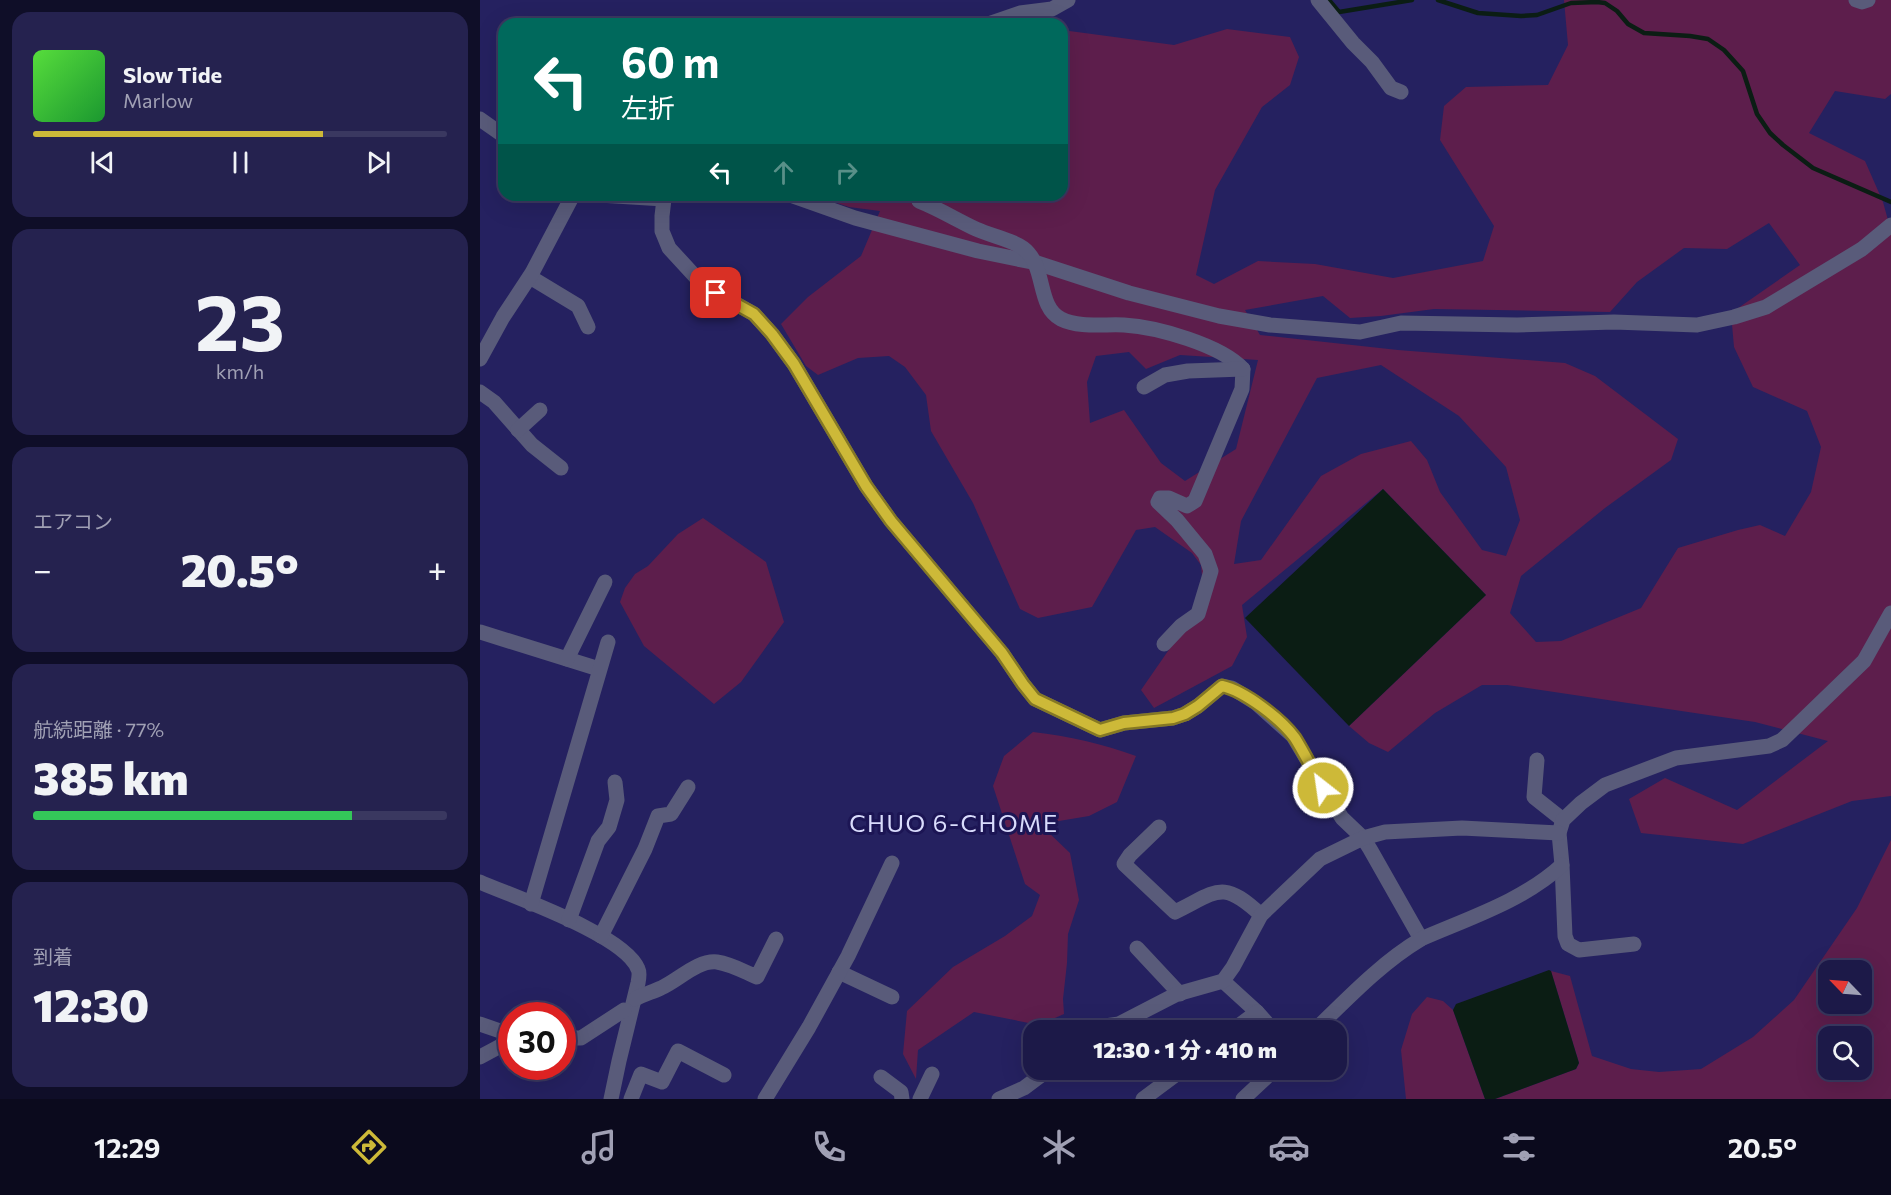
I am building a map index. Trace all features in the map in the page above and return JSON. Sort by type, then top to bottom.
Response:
[{"type":"street","points":[[1005,18],[1020,13],[1052,9],[1068,0]]},
{"type":"street","points":[[1318,0],[1353,43],[1372,62],[1391,88],[1401,92]]},
{"type":"street","points":[[1856,0],[1868,0]]},
{"type":"street","points":[[480,119],[498,132]]},
{"type":"street","points":[[481,354],[502,317],[530,278],[570,201]]},
{"type":"street","points":[[665,201],[662,231],[669,248],[703,285],[754,314],[772,334],[794,364],[866,486],[891,521],[1002,653],[1035,699],[1100,730],[1124,723],[1173,718],[1198,706],[1222,686],[1232,688],[1256,703],[1293,736],[1342,818],[1363,838],[1421,939]]},
{"type":"street","points":[[807,201],[855,218],[978,251],[1037,263],[1140,296],[1219,316],[1270,325],[1360,332],[1401,323],[1516,325],[1614,322],[1697,325],[1766,307],[1862,249],[1891,225]]},
{"type":"street","points":[[919,201],[977,230],[1023,248],[1037,263],[1050,310],[1061,319],[1076,324],[1153,328],[1219,351],[1243,369],[1242,389],[1195,501],[1186,506],[1169,498],[1160,498],[1158,502],[1177,520],[1205,554],[1211,571],[1198,614],[1181,626],[1164,644]]},
{"type":"street","points":[[530,278],[578,306],[588,327]]},
{"type":"street","points":[[1144,387],[1165,375],[1188,371],[1243,369]]},
{"type":"street","points":[[480,392],[494,402],[532,445],[561,468]]},
{"type":"street","points":[[518,430],[540,410]]},
{"type":"street","points":[[567,659],[605,582]]},
{"type":"street","points":[[1127,1020],[1180,994],[1223,981],[1233,968],[1261,915],[1320,859],[1363,838],[1385,832],[1561,826],[1605,784],[1676,758],[1769,746],[1782,740],[1864,661],[1891,614]]},
{"type":"street","points":[[480,632],[599,669]]},
{"type":"street","points":[[531,904],[608,642]]},
{"type":"street","points":[[1538,760],[1534,797],[1561,826],[1565,936],[1569,944],[1579,950],[1634,944]]},
{"type":"street","points":[[569,920],[598,842],[609,827],[617,800],[615,782]]},
{"type":"street","points":[[601,936],[645,849],[658,816],[670,814],[688,787]]},
{"type":"street","points":[[1160,827],[1130,855],[1125,864],[1175,912],[1213,893],[1228,891],[1235,893],[1261,915]]},
{"type":"street","points":[[765,1099],[839,972],[892,863]]},
{"type":"street","points":[[1326,1020],[1394,957],[1421,939],[1526,893],[1546,880],[1562,865]]},
{"type":"street","points":[[480,882],[601,936],[620,948],[634,962],[639,971],[611,1099]]},
{"type":"street","points":[[576,1038],[581,1038],[630,1005],[709,962],[732,966],[757,977],[776,939]]},
{"type":"street","points":[[1137,948],[1180,994]]},
{"type":"street","points":[[839,972],[892,997]]},
{"type":"street","points":[[1223,981],[1264,1020]]},
{"type":"street","points":[[1246,1020],[1257,1012]]},
{"type":"street","points":[[480,1024],[498,1030]]},
{"type":"street","points":[[480,1057],[498,1048]]},
{"type":"street","points":[[631,1099],[641,1074],[662,1082],[678,1051],[724,1075]]},
{"type":"street","points":[[920,1099],[932,1074]]},
{"type":"street","points":[[881,1077],[901,1092],[902,1099]]},
{"type":"street","points":[[999,1099],[1024,1088],[1035,1080]]},
{"type":"street","points":[[1143,1099],[1169,1080]]},
{"type":"street","points":[[1243,1099],[1263,1080]]},
{"type":"shaded area","points":[[1564,0],[1891,0],[1891,94],[1885,99],[1835,91],[1809,133],[1865,161],[1883,202],[1891,231],[1891,796],[1852,801],[1743,844],[1641,833],[1629,799],[1665,778],[1737,810],[1828,741],[1755,722],[1507,685],[1482,685],[1435,713],[1388,752],[1369,743],[1349,726],[1486,595],[1383,489],[1242,605],[1247,637],[1232,666],[1154,708],[1141,690],[1204,599],[1201,565],[1192,553],[1155,527],[1136,530],[1092,607],[1038,618],[1020,609],[973,503],[931,431],[926,395],[905,367],[889,356],[858,358],[818,375],[806,366],[781,324],[808,297],[861,256],[880,211],[849,207],[830,201],[1068,201],[1068,31],[1174,45],[1227,29],[1290,37],[1299,57],[1290,85],[1262,107],[1215,190],[1196,275],[1214,284],[1258,261],[1315,264],[1393,278],[1483,261],[1494,226],[1440,140],[1444,106],[1466,87],[1548,85],[1568,45]],"holes":[[[1769,223],[1800,265],[1731,313],[1734,347],[1753,387],[1807,411],[1821,447],[1811,492],[1785,536],[1760,525],[1678,548],[1641,608],[1561,641],[1536,642],[1510,613],[1521,576],[1605,508],[1671,460],[1678,439],[1595,376],[1565,363],[1398,350],[1260,335],[1245,310],[1323,296],[1350,318],[1434,309],[1610,312],[1637,282],[1684,248],[1727,249]],[[1129,352],[1146,369],[1180,355],[1258,360],[1236,449],[1185,481],[1161,463],[1124,410],[1090,423],[1087,382],[1096,356]],[[1381,365],[1459,416],[1506,467],[1520,520],[1506,556],[1482,550],[1440,492],[1427,460],[1411,441],[1361,454],[1321,476],[1261,560],[1234,564],[1241,521],[1317,378]]]},
{"type":"shaded area","points":[[1383,489],[1486,595],[1349,726],[1245,618]]},
{"type":"shaded area","points":[[703,518],[766,562],[784,622],[741,682],[714,704],[644,646],[620,602],[625,588],[635,574],[648,566],[678,534]]},
{"type":"shaded area","points":[[1033,732],[1086,741],[1136,756],[1117,802],[1089,816],[1053,822],[1048,832],[1070,853],[1079,900],[1068,934],[1064,1014],[1050,1020],[1023,1022],[974,1012],[918,1050],[916,1079],[903,1054],[907,1011],[953,967],[1005,936],[1032,916],[1040,895],[1025,884],[993,786],[1004,756]]},
{"type":"shaded area","points":[[1891,840],[1891,1099],[1495,1099],[1576,1069],[1579,1063],[1551,971],[1570,976],[1592,1056],[1631,1069],[1659,1072],[1701,1069],[1753,1037],[1794,1000],[1818,965],[1818,1014],[1872,1014],[1872,960],[1821,960],[1857,908]]},
{"type":"shaded area","points":[[1549,970],[1579,1063],[1576,1069],[1495,1099],[1485,1099],[1453,1010],[1456,1004]]},
{"type":"shaded area","points":[[1427,997],[1443,1001],[1453,1010],[1485,1099],[1406,1099],[1401,1050],[1412,1014]]},
{"type":"waterway","points":[[1329,0],[1339,12],[1412,0]]},
{"type":"waterway","points":[[1438,0],[1478,13],[1521,16],[1537,15],[1571,3],[1605,3],[1617,11],[1628,24],[1644,33],[1708,39],[1724,50],[1743,71],[1757,114],[1770,133],[1783,145],[1813,168],[1891,202]]},
{"type":"district","name":"CHUO 6-CHOME","points":[[954,822]]},
{"type":"route","points":[[716,293],[754,314],[772,334],[794,364],[839,444],[891,521],[1002,653],[1035,699],[1100,730],[1147,719],[1173,718],[1198,706],[1222,686],[1232,688],[1256,703],[1293,736],[1323,788]]}]
